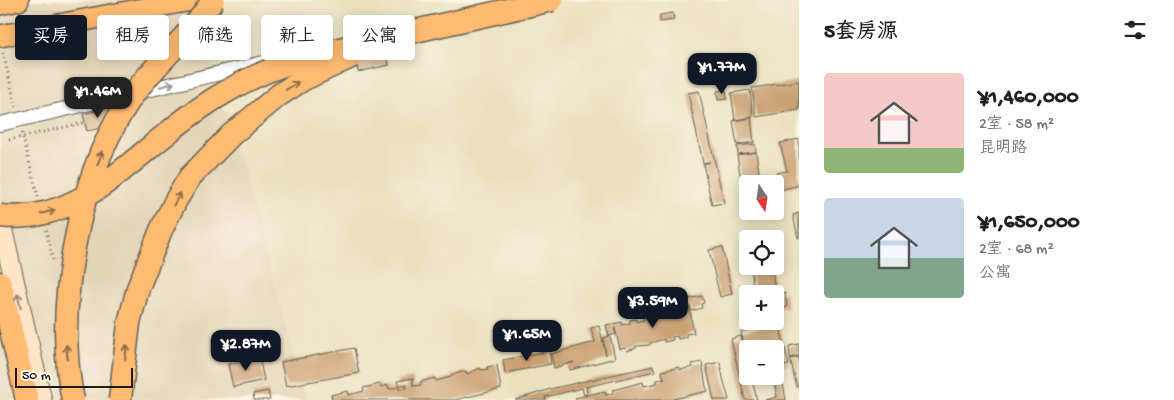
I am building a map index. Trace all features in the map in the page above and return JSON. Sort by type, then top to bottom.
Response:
[{"type":"highway","points":[[73,400],[66,338],[69,286],[78,228],[92,179],[109,134],[126,104],[143,82],[205,13],[213,0]]},
{"type":"highway","points":[[0,217],[22,218],[52,212],[76,202],[102,186],[198,110],[230,90],[275,67],[322,53],[552,0]]},
{"type":"highway","points":[[120,400],[129,323],[138,288],[161,230],[190,176],[230,135],[287,90],[331,66],[416,31]]},
{"type":"highway","points":[[0,283],[27,400]]},
{"type":"main road","points":[[0,4],[18,0]]},
{"type":"main road","points":[[0,36],[191,0]]},
{"type":"main road","points":[[0,217],[42,400]]},
{"type":"street","points":[[0,124],[527,0]]},
{"type":"path","points":[[9,140],[87,122]]},
{"type":"shaded area","points":[[0,0],[195,0],[199,15],[179,15],[179,60],[212,60],[306,400],[0,400]]},
{"type":"building","points":[[673,13],[674,20],[660,22],[660,15]]},
{"type":"building","points":[[356,60],[388,60],[389,65],[358,72]]},
{"type":"building","points":[[799,81],[799,110],[756,117],[752,88]]},
{"type":"building","points":[[726,90],[727,99],[718,100],[717,91]]},
{"type":"building","points":[[750,90],[753,117],[735,120],[731,93]]},
{"type":"building","points":[[699,91],[724,203],[712,205],[703,164],[710,162],[703,163],[688,93]]},
{"type":"building","points":[[114,107],[109,126],[87,131],[83,114]]},
{"type":"building","points":[[751,118],[754,142],[737,145],[733,121]]},
{"type":"building","points":[[799,139],[799,185],[784,189],[784,175],[776,175],[776,173],[787,171],[780,143]]},
{"type":"building","points":[[755,144],[756,152],[738,154],[737,146]]},
{"type":"building","points":[[756,152],[759,175],[740,175],[737,155]]},
{"type":"building","points":[[799,213],[799,238],[798,238],[793,215]]},
{"type":"building","points":[[722,247],[732,294],[720,297],[709,250]]},
{"type":"building","points":[[752,275],[773,275],[774,285],[753,285]]},
{"type":"building","points":[[784,293],[787,307],[784,308]]},
{"type":"building","points":[[702,296],[704,303],[701,304],[702,308],[691,311],[690,306],[687,306],[687,304],[680,306],[679,301]]},
{"type":"building","points":[[689,307],[694,333],[686,334],[686,337],[678,339],[677,336],[672,337],[673,340],[664,342],[664,339],[650,343],[650,345],[636,346],[636,348],[627,351],[626,348],[620,349],[615,328],[616,334],[609,336],[606,325],[622,322],[622,325],[636,319],[636,322],[644,320],[643,317],[658,313],[659,317],[666,315],[666,312],[673,310],[674,313],[680,312],[680,309]]},
{"type":"building","points":[[599,326],[606,355],[603,338],[610,336],[615,358],[570,370],[568,364],[574,362],[554,368],[551,354],[595,342],[591,328]]},
{"type":"building","points":[[749,330],[781,330],[783,340],[743,340],[741,332]]},
{"type":"building","points":[[741,336],[742,340],[739,340],[739,374],[731,339]]},
{"type":"building","points":[[784,344],[789,365],[784,366]]},
{"type":"building","points":[[799,344],[799,356],[790,358],[789,346]]},
{"type":"building","points":[[354,348],[359,373],[286,386],[281,362]]},
{"type":"building","points":[[549,351],[551,364],[505,373],[503,360]]},
{"type":"building","points":[[259,357],[264,380],[233,387],[228,364]]},
{"type":"building","points":[[799,357],[799,387],[797,387],[790,359]]},
{"type":"building","points":[[702,362],[708,391],[669,400],[576,400],[575,398],[605,391],[606,395],[613,393],[613,390],[643,382],[644,386],[657,383],[657,380],[665,378],[662,371],[679,367],[680,370],[693,367],[692,364]]},
{"type":"building","points":[[720,362],[729,400],[714,400],[706,365]]},
{"type":"building","points":[[497,365],[501,389],[455,400],[332,400],[331,395],[348,391],[349,395],[364,391],[363,388],[380,384],[381,387],[388,385],[389,389],[407,388],[406,384],[399,386],[397,381],[413,378],[413,386],[421,385],[420,382],[435,378],[436,381],[466,371],[467,374],[480,368],[481,370],[488,369],[487,367]]},
{"type":"building","points":[[653,366],[655,371],[586,387],[587,394],[584,395],[582,388],[545,397],[546,400],[515,400],[554,388]]},
{"type":"building","points":[[742,385],[753,385],[757,400],[745,400]]},
{"type":"building","points":[[775,385],[783,385],[786,400],[765,400],[777,397]]},
{"type":"building","points":[[268,391],[270,400],[254,400],[253,394]]}]
